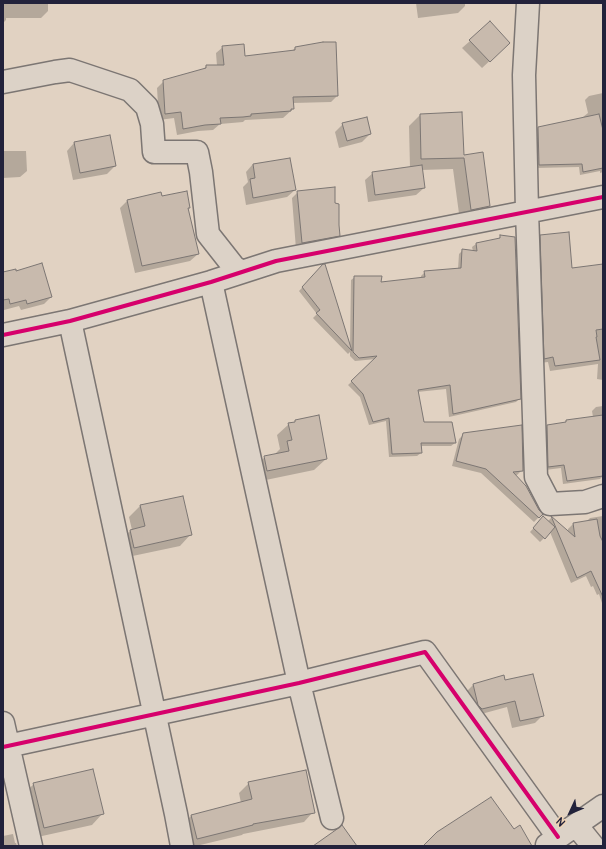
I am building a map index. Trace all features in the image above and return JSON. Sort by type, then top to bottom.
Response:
[{"type":"street","points":[[528,3],[524,75],[536,477],[550,504],[585,502],[603,496]]},
{"type":"street","points":[[3,82],[70,70],[130,90],[147,107],[152,124],[154,152],[197,152],[201,172],[208,234],[234,267],[242,272]]},
{"type":"street","points":[[3,335],[70,321],[211,282],[276,261],[603,197]]},
{"type":"street","points":[[211,282],[299,683],[332,818]]},
{"type":"street","points":[[70,321],[182,846]]},
{"type":"street","points":[[6,747],[299,683],[425,652],[552,842],[603,806]]},
{"type":"street","points":[[3,723],[6,747],[31,846]]},
{"type":"street","points":[[576,825],[592,846]]},
{"type":"building","points":[[490,21],[510,43],[490,62],[469,40]]},
{"type":"building","points":[[323,42],[336,42],[338,96],[293,97],[294,109],[291,109],[291,111],[251,114],[251,116],[243,117],[220,118],[221,124],[183,129],[181,112],[165,114],[163,80],[206,68],[206,65],[224,65],[222,46],[244,44],[245,56],[295,50],[295,47]]},
{"type":"building","points":[[462,112],[464,155],[483,152],[490,206],[471,210],[464,158],[421,159],[420,114]]},
{"type":"building","points":[[599,114],[603,130],[603,168],[583,172],[582,164],[539,165],[538,127]]},
{"type":"building","points":[[367,117],[371,134],[347,141],[342,123]]},
{"type":"building","points":[[110,135],[116,166],[80,173],[74,142]]},
{"type":"building","points":[[290,158],[296,190],[253,198],[250,179],[255,178],[253,164]]},
{"type":"building","points":[[422,165],[425,188],[375,195],[372,172]]},
{"type":"building","points":[[335,187],[335,203],[339,204],[340,236],[302,243],[297,191]]},
{"type":"building","points":[[187,191],[190,208],[188,208],[199,254],[142,266],[127,200],[161,192],[162,196]]},
{"type":"building","points":[[569,232],[572,268],[603,264],[603,329],[596,330],[600,360],[555,366],[553,357],[544,359],[540,235]]},
{"type":"building","points":[[500,235],[515,237],[521,399],[453,414],[450,385],[418,390],[424,422],[452,422],[456,443],[421,443],[422,453],[392,454],[389,418],[373,422],[363,394],[351,381],[377,356],[359,358],[353,352],[354,276],[382,276],[381,282],[425,277],[424,271],[461,268],[462,249],[477,251],[476,243],[500,238]]},
{"type":"building","points":[[42,263],[52,297],[27,304],[26,300],[10,304],[9,299],[3,300],[3,272],[16,269],[16,271]]},
{"type":"building","points":[[323,264],[325,264],[352,351],[316,313],[320,310],[302,287]]},
{"type":"building","points":[[319,415],[327,459],[267,471],[264,456],[289,451],[287,441],[292,440],[288,423]]},
{"type":"building","points":[[603,415],[603,476],[567,481],[564,465],[548,467],[547,425],[566,422],[566,420]]},
{"type":"building","points":[[522,425],[523,471],[513,472],[526,486],[539,510],[543,514],[539,518],[486,469],[456,461],[463,433]]},
{"type":"building","points":[[183,496],[192,535],[134,548],[130,530],[145,526],[140,505]]},
{"type":"building","points":[[543,516],[555,527],[545,539],[533,528]]},
{"type":"building","points":[[551,516],[575,537],[573,523],[597,519],[600,536],[603,542],[603,597],[591,571],[577,578]]},
{"type":"building","points":[[533,674],[544,716],[520,721],[515,701],[482,709],[478,705],[473,684],[504,675],[505,680]]},
{"type":"building","points":[[93,769],[104,814],[44,828],[33,783]]},
{"type":"building","points":[[306,770],[315,813],[253,824],[197,839],[191,815],[252,799],[248,782]]},
{"type":"building","points":[[491,797],[514,829],[520,825],[532,846],[423,846],[437,832]]},
{"type":"building","points":[[342,825],[357,846],[313,846],[340,827]]},
{"type":"cycle path","points":[[3,335],[70,321],[211,282],[276,261],[603,197]]},
{"type":"cycle path","points":[[3,747],[299,683],[425,652],[558,837]]}]
